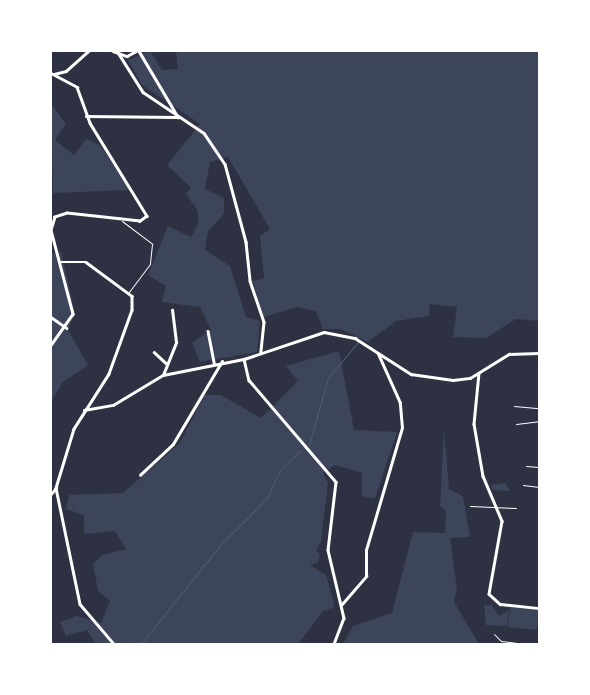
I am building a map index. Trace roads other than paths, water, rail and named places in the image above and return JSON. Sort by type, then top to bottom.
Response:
[{"type":"street","points":[[52,73],[66,71],[88,51]]},
{"type":"street","points":[[114,51],[127,56],[137,51],[178,117]]},
{"type":"street","points":[[119,54],[143,92],[204,133],[225,164],[246,242],[250,281],[264,322],[261,352]]},
{"type":"street","points":[[51,345],[67,328],[73,307],[51,230],[55,217],[67,214],[140,221],[147,211],[86,116],[77,87],[52,73]]},
{"type":"street","points":[[86,116],[178,117]]},
{"type":"street","points":[[51,494],[56,488],[69,440],[84,410],[108,374],[132,310],[129,292],[86,262],[61,262]]},
{"type":"street","points":[[163,374],[176,342],[172,310]]},
{"type":"street","points":[[51,317],[67,328]]},
{"type":"street","points":[[208,331],[214,362]]},
{"type":"street","points":[[84,410],[113,405],[163,374],[214,362],[244,359],[324,332],[342,332],[411,374],[459,380],[479,373],[509,354],[539,353]]},
{"type":"street","points":[[154,352],[166,363]]},
{"type":"street","points":[[342,605],[366,576],[366,550],[402,428],[400,403],[378,353]]},
{"type":"street","points":[[244,359],[249,380],[336,482],[328,550],[342,605],[344,622],[334,644]]},
{"type":"street","points":[[140,475],[176,440],[222,362]]},
{"type":"street","points":[[479,373],[474,424],[483,476],[497,507],[502,529],[489,594],[501,604],[539,608]]},
{"type":"street","points":[[56,488],[80,604],[114,644]]},
{"type":"lane","points":[[122,219],[152,244],[150,264],[129,292]]},
{"type":"lane","points":[[514,406],[539,408]]},
{"type":"lane","points":[[516,424],[539,421]]},
{"type":"lane","points":[[526,466],[539,467]]},
{"type":"lane","points":[[523,485],[539,487]]},
{"type":"lane","points":[[470,506],[516,508]]},
{"type":"lane","points":[[494,634],[501,641],[527,644]]},
{"type":"waterway","points":[[309,445],[328,378],[358,342]]},
{"type":"waterway","points":[[141,644],[222,543],[267,498],[280,470],[300,451]]}]
